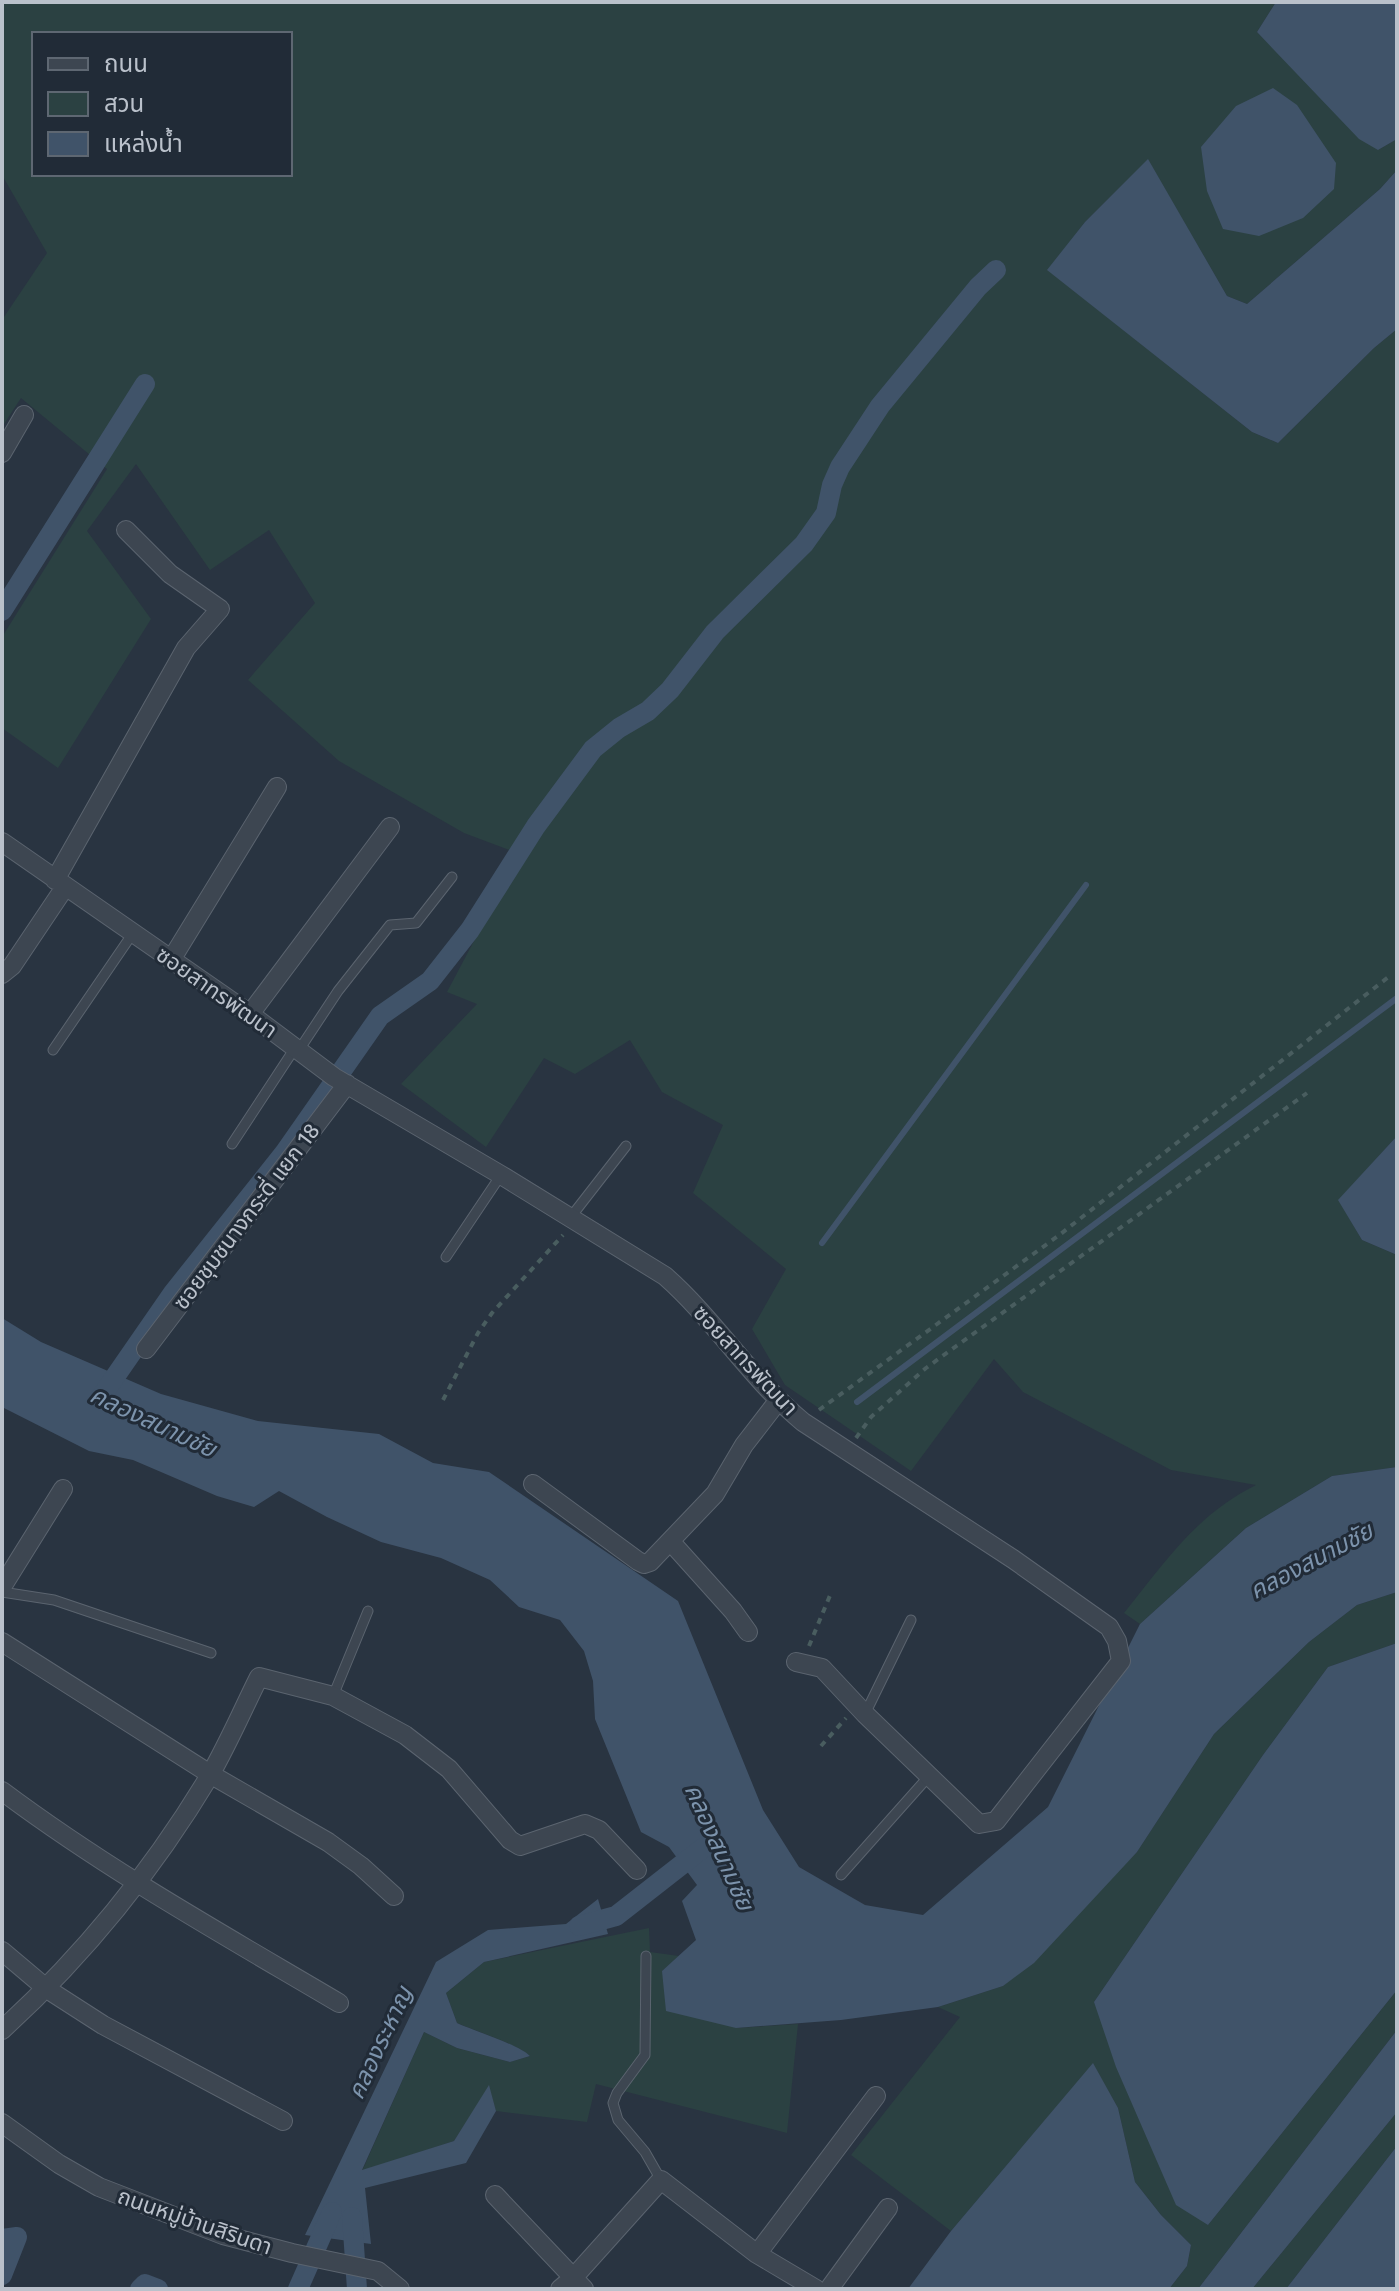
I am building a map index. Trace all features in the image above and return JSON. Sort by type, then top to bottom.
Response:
[{"type":"street","points":[[2,453],[24,415]]},
{"type":"street","points":[[2,974],[12,966],[60,884],[186,648],[220,609],[170,574],[126,530]]},
{"type":"street","points":[[171,960],[277,787]]},
{"type":"street","points":[[250,1014],[390,827]]},
{"type":"street","name":"ซอยสาทรพัฒนา","points":[[2,842],[341,1081],[665,1276],[686,1295],[778,1401],[803,1422],[1013,1559],[1109,1627],[1121,1661],[996,1821],[979,1824],[822,1668],[796,1662]]},
{"type":"street","name":"ซอยชุมชนางกระดี่ แยก 18","points":[[146,1349],[341,1081]]},
{"type":"street","points":[[533,1484],[644,1564],[650,1562],[715,1494],[744,1445],[778,1401]]},
{"type":"street","points":[[2,1590],[63,1489]]},
{"type":"street","points":[[671,1542],[748,1632]]},
{"type":"street","points":[[2,1642],[210,1774],[328,1842],[394,1896]]},
{"type":"street","points":[[2,2030],[47,1989],[137,1884],[210,1774],[259,1677],[333,1696],[405,1735],[449,1769],[510,1840],[520,1846],[585,1824],[599,1830],[637,1870]]},
{"type":"street","points":[[2,1791],[137,1884],[339,2003]]},
{"type":"street","points":[[2,1951],[47,1989],[103,2025],[283,2121]]},
{"type":"street","points":[[757,2254],[876,2096]]},
{"type":"street","name":"ถนนหมู่บ้านสิรินดา","points":[[2,2123],[59,2164],[99,2187],[223,2235],[378,2271],[400,2289]]},
{"type":"street","points":[[495,2195],[572,2285],[661,2180],[757,2254],[816,2289]]},
{"type":"street","points":[[829,2289],[888,2208]]},
{"type":"lane","points":[[232,1144],[338,991],[390,925],[416,923],[452,877]]},
{"type":"lane","points":[[53,1050],[133,933]]},
{"type":"lane","points":[[573,1220],[626,1146]]},
{"type":"lane","points":[[446,1257],[501,1175]]},
{"type":"lane","points":[[2,1590],[54,1600],[211,1653]]},
{"type":"lane","points":[[333,1696],[368,1611]]},
{"type":"lane","points":[[861,1710],[911,1620]]},
{"type":"lane","points":[[841,1875],[929,1776]]},
{"type":"lane","points":[[646,1956],[645,2055],[613,2103],[618,2120],[645,2152],[661,2180]]},
{"type":"path","points":[[803,1422],[1058,1236],[1391,975]]},
{"type":"path","points":[[847,1451],[871,1417],[926,1368],[1307,1093]]},
{"type":"path","points":[[443,1400],[492,1313],[573,1220]]},
{"type":"path","points":[[796,1662],[811,1643],[831,1593]]},
{"type":"path","points":[[821,1746],[861,1710]]},
{"type":"green space","points":[[2,2],[1276,2],[1257,32],[1378,150],[1397,139],[1397,170],[1380,189],[1247,304],[1227,296],[1148,160],[1085,222],[1048,270],[1252,432],[1278,443],[1397,329],[1397,1136],[1339,1200],[1362,1240],[1397,1255],[1397,1467],[1332,1476],[1246,1528],[1140,1624],[1124,1613],[1168,1558],[1216,1510],[1256,1485],[1171,1470],[1023,1392],[994,1359],[911,1471],[785,1385],[752,1329],[786,1269],[693,1193],[723,1125],[662,1092],[630,1040],[575,1074],[544,1058],[486,1147],[401,1084],[477,1004],[447,992],[520,854],[464,833],[339,761],[248,680],[315,603],[269,530],[210,570],[136,464],[87,531],[151,619],[58,768],[2,728],[2,637],[107,469],[21,398],[2,427],[2,320],[47,253],[2,175]]},
{"type":"green space","points":[[1397,1592],[1397,1643],[1328,1667],[1263,1755],[1094,2002],[1208,2225],[1397,1990],[1397,2030],[1198,2289],[1169,2289],[1187,2266],[1191,2245],[1161,2215],[1135,2182],[1118,2108],[1093,2064],[951,2231],[851,2155],[960,2017],[938,2007],[1003,1986],[1137,1852],[1214,1734],[1309,1642],[1357,1605]]},
{"type":"green space","points":[[649,1928],[650,1952],[679,1956],[662,1971],[736,2028],[798,2024],[787,2133],[596,2084],[587,2122],[496,2111],[489,2087],[454,2141],[362,2171],[424,2032],[457,2048],[510,2062],[530,2056],[457,2023],[446,1993],[484,1962]]},
{"type":"green space","points":[[1397,2112],[1397,2146],[1286,2289],[1252,2289]]},
{"type":"water","points":[[1276,2],[1397,2],[1397,139],[1378,150],[1359,139],[1257,32]]},
{"type":"water","points":[[1273,88],[1297,105],[1336,163],[1334,189],[1303,218],[1259,236],[1223,229],[1207,191],[1201,147],[1236,106]]},
{"type":"water","points":[[1148,159],[1227,296],[1247,304],[1380,189],[1397,170],[1397,329],[1278,443],[1252,432],[1047,270],[1085,222]]},
{"type":"water","points":[[1397,1136],[1397,1255],[1362,1240],[1338,1200]]},
{"type":"water","name":"คลองสนามชัย","points":[[2,1318],[41,1342],[161,1394],[258,1421],[379,1434],[433,1463],[489,1472],[678,1601],[763,1810],[799,1867],[865,1905],[923,1915],[1048,1807],[1140,1624],[1246,1528],[1332,1476],[1397,1467],[1397,1592],[1357,1605],[1309,1642],[1214,1734],[1137,1852],[1034,1963],[1003,1986],[938,2007],[841,2020],[736,2028],[666,2011],[662,1971],[696,1940],[682,1901],[697,1885],[669,1847],[641,1832],[595,1719],[593,1681],[584,1651],[560,1620],[519,1607],[490,1580],[441,1558],[381,1542],[279,1491],[254,1507],[217,1496],[133,1460],[89,1451],[2,1407]]},
{"type":"water","points":[[1397,1643],[1397,1990],[1208,2225],[1176,2205],[1116,2067],[1094,2002],[1263,1755],[1328,1667]]},
{"type":"water","points":[[598,1899],[608,1934],[484,1962],[446,1993],[457,2023],[530,2056],[510,2062],[457,2048],[424,2032],[362,2170],[454,2141],[489,2085],[496,2111],[466,2163],[365,2188],[371,2244],[305,2235],[436,1962],[488,1930],[566,1924]]},
{"type":"water","points":[[1397,2030],[1397,2112],[1252,2289],[1198,2289]]},
{"type":"water","points":[[1093,2063],[1118,2108],[1135,2182],[1161,2215],[1191,2245],[1187,2266],[1169,2289],[908,2289],[951,2231]]},
{"type":"water","points":[[1397,2146],[1397,2289],[1286,2289]]},
{"type":"waterway","name":"คลองสนามชัย","points":[[101,1397],[173,1293],[285,1152],[380,1016],[430,981],[470,930],[536,826],[593,749],[619,728],[648,711],[670,690],[715,632],[804,544],[826,513],[832,485],[840,467],[880,406],[978,287],[996,270]]},
{"type":"waterway","points":[[2,611],[145,384]]},
{"type":"waterway","points":[[822,1243],[1086,885]]},
{"type":"waterway","points":[[857,1402],[1397,998]]},
{"type":"waterway","name":"คลองระหาญ","points":[[579,1926],[616,1916],[703,1848]]},
{"type":"waterway","name":"คลองระหาญ","points":[[298,2289],[332,2212]]},
{"type":"waterway","points":[[352,2217],[357,2289]]},
{"type":"waterway","points":[[2,2239],[17,2237],[2,2275]]},
{"type":"waterway","points":[[140,2289],[145,2284],[158,2289]]}]
